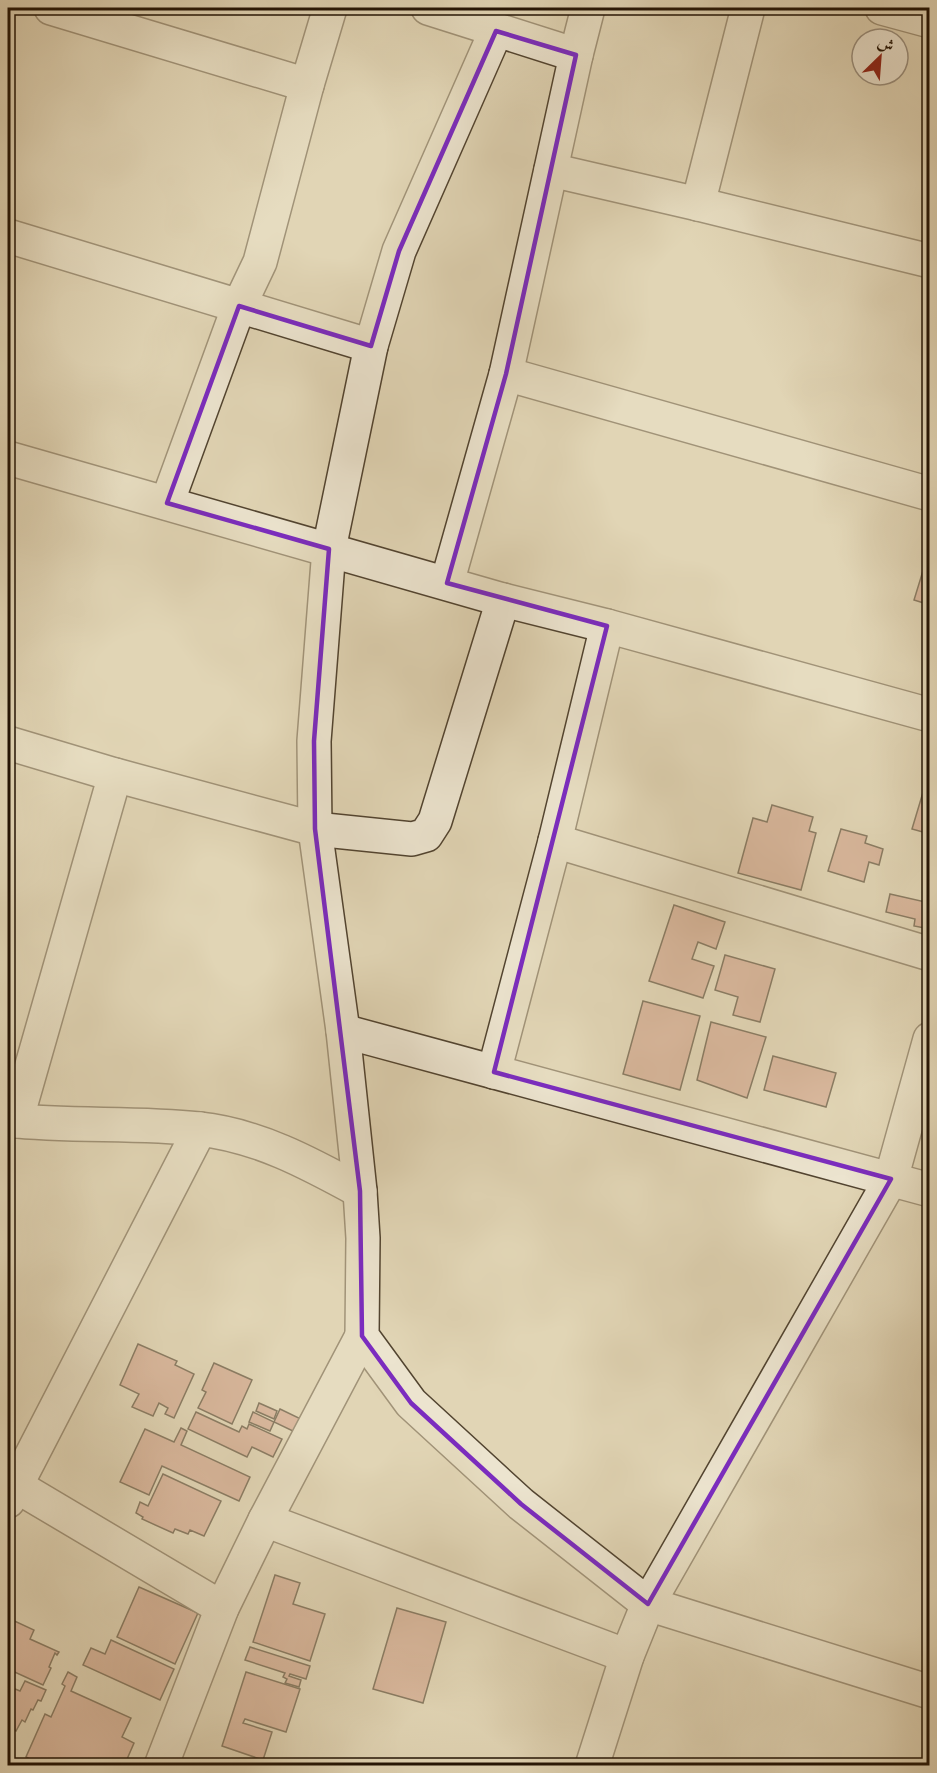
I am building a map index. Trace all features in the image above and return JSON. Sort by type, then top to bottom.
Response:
[{"type":"street","points":[[51,8],[307,85]]},
{"type":"street","points":[[167,503],[239,306],[260,262],[330,8]]},
{"type":"street","points":[[429,8],[576,55]]},
{"type":"street","points":[[447,583],[506,374],[588,8]]},
{"type":"street","points":[[698,204],[748,8]]},
{"type":"street","points":[[882,8],[930,21]]},
{"type":"street","points":[[169,1764],[222,1608],[265,1520],[362,1336],[363,1238],[360,1191],[344,1031],[315,829],[314,741],[329,549],[371,346],[399,251],[496,31]]},
{"type":"street","points":[[551,170],[930,261]]},
{"type":"street","points":[[8,236],[371,346]]},
{"type":"street","points":[[506,374],[930,494]]},
{"type":"street","points":[[8,458],[503,600],[607,626],[930,715]]},
{"type":"street","points":[[8,743],[115,775],[315,829],[412,839],[426,835],[435,821],[503,600]]},
{"type":"street","points":[[494,1072],[555,841],[607,626]]},
{"type":"street","points":[[115,775],[12,1121],[200,1129],[250,1139],[306,1161],[360,1191]]},
{"type":"street","points":[[555,841],[930,954]]},
{"type":"street","points":[[344,1031],[930,1190]]},
{"type":"street","points":[[591,1766],[627,1656],[648,1604],[891,1179],[930,1039]]},
{"type":"street","points":[[200,1129],[10,1490],[222,1608]]},
{"type":"street","points":[[362,1336],[411,1403],[521,1504],[648,1604],[930,1692]]},
{"type":"street","points":[[265,1520],[627,1656]]},
{"type":"highlighted area","points":[[496,31],[576,55],[506,374],[447,583],[607,626],[494,1072],[891,1179],[648,1604],[521,1504],[411,1403],[362,1336],[360,1191],[315,829],[314,741],[329,549],[167,503],[239,306],[371,346],[399,251]]},
{"type":"building","points":[[930,548],[930,605],[914,600]]},
{"type":"building","points":[[930,769],[930,834],[912,829]]},
{"type":"building","points":[[772,805],[813,817],[809,831],[816,833],[801,890],[738,873],[753,818],[767,822]]},
{"type":"building","points":[[841,829],[867,836],[865,843],[883,849],[879,865],[869,862],[864,882],[828,871]]},
{"type":"building","points":[[890,894],[930,903],[930,929],[914,926],[915,919],[886,912]]},
{"type":"building","points":[[674,905],[725,922],[716,949],[698,942],[692,959],[714,966],[703,998],[649,981]]},
{"type":"building","points":[[725,955],[775,969],[760,1022],[733,1015],[738,997],[715,990]]},
{"type":"building","points":[[643,1001],[700,1016],[680,1090],[623,1074]]},
{"type":"building","points":[[711,1022],[766,1037],[747,1098],[697,1080]]},
{"type":"building","points":[[773,1056],[836,1073],[826,1107],[764,1090]]},
{"type":"building","points":[[138,1344],[177,1361],[175,1365],[194,1374],[174,1418],[165,1414],[168,1408],[159,1403],[153,1416],[132,1407],[139,1394],[120,1385]]},
{"type":"building","points":[[214,1363],[252,1380],[232,1424],[198,1408],[206,1392],[202,1390]]},
{"type":"building","points":[[259,1403],[277,1411],[274,1419],[256,1411]]},
{"type":"building","points":[[280,1409],[303,1420],[297,1433],[274,1422]]},
{"type":"building","points":[[196,1412],[239,1432],[242,1426],[247,1429],[249,1424],[282,1439],[273,1457],[252,1447],[247,1457],[188,1429]]},
{"type":"building","points":[[253,1412],[274,1422],[270,1431],[249,1422]]},
{"type":"building","points":[[181,1428],[187,1431],[181,1445],[250,1477],[239,1501],[162,1466],[149,1495],[120,1482],[145,1429],[174,1442]]},
{"type":"building","points":[[163,1474],[221,1501],[204,1536],[190,1530],[188,1534],[175,1529],[173,1533],[142,1519],[143,1517],[136,1513],[140,1502],[148,1506]]},
{"type":"building","points":[[275,1575],[300,1583],[293,1604],[325,1614],[310,1661],[253,1642]]},
{"type":"building","points":[[139,1587],[198,1613],[175,1664],[117,1637]]},
{"type":"building","points":[[397,1608],[446,1622],[423,1703],[373,1689]]},
{"type":"building","points":[[8,1618],[34,1630],[30,1639],[59,1652],[57,1655],[55,1653],[43,1685],[8,1669]]},
{"type":"building","points":[[111,1640],[174,1669],[160,1700],[83,1665],[91,1648],[105,1654]]},
{"type":"building","points":[[250,1647],[310,1666],[306,1679],[290,1674],[289,1676],[301,1680],[299,1687],[285,1683],[287,1679],[283,1677],[285,1673],[245,1660]]},
{"type":"building","points":[[68,1672],[77,1677],[71,1691],[131,1718],[122,1737],[134,1743],[124,1766],[45,1766],[26,1757],[45,1714],[51,1717],[65,1686],[62,1684]]},
{"type":"building","points":[[246,1672],[300,1689],[286,1732],[245,1719],[243,1723],[272,1732],[263,1760],[222,1746]]},
{"type":"building","points":[[25,1681],[46,1690],[41,1701],[38,1700],[25,1722],[22,1720],[16,1731],[8,1727],[8,1686],[20,1691]]}]
